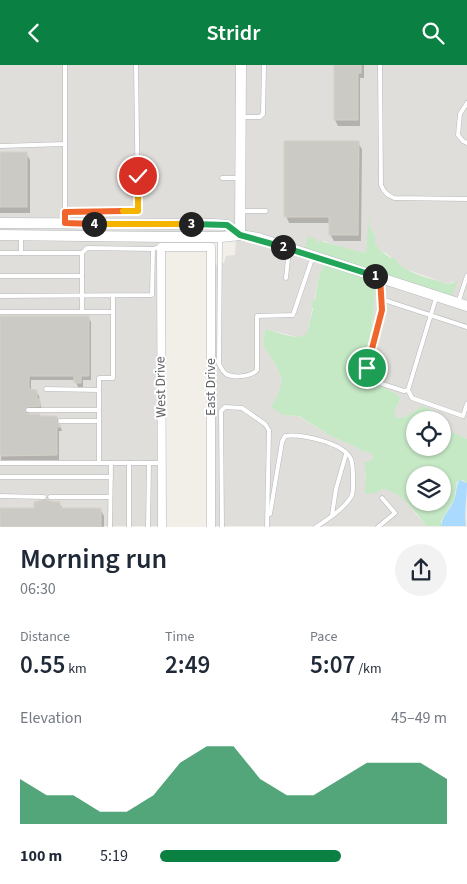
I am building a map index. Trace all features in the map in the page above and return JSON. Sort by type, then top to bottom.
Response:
[{"type":"street","points":[[240,235],[241,65]]},
{"type":"street","points":[[0,223],[214,224],[227,225],[240,235]]},
{"type":"street","points":[[0,235],[220,237],[240,235],[258,238],[463,304]]},
{"type":"street","name":"East Drive","points":[[161,247],[210,247],[211,527]]},
{"type":"street","name":"West Drive","points":[[161,247],[162,527]]},
{"type":"lane","points":[[65,65],[65,223]]},
{"type":"lane","points":[[65,212],[138,211],[136,65]]},
{"type":"lane","points":[[241,117],[260,117],[263,114],[264,65]]},
{"type":"lane","points":[[380,65],[381,185],[384,191],[388,196],[394,198],[467,199]]},
{"type":"lane","points":[[467,103],[460,114],[458,135],[467,143]]},
{"type":"lane","points":[[0,145],[65,144]]},
{"type":"lane","points":[[222,178],[240,178]]},
{"type":"lane","points":[[240,211],[266,211]]},
{"type":"lane","points":[[21,223],[21,253]]},
{"type":"lane","points":[[220,237],[219,364],[222,370],[230,375],[247,375],[257,370],[257,316],[293,315],[313,256]]},
{"type":"lane","points":[[0,253],[82,253],[87,249],[153,249],[161,247]]},
{"type":"lane","points":[[0,296],[152,295],[153,249]]},
{"type":"lane","points":[[286,278],[289,249]]},
{"type":"lane","points":[[82,253],[82,312]]},
{"type":"lane","points":[[0,276],[82,275]]},
{"type":"lane","points":[[463,304],[467,275]]},
{"type":"lane","points":[[380,277],[382,310],[366,375],[370,380],[404,391],[408,390]]},
{"type":"lane","points":[[99,463],[100,378],[114,378],[113,295]]},
{"type":"lane","points":[[437,296],[408,390],[412,398],[463,417],[467,404]]},
{"type":"lane","points":[[381,299],[467,327]]},
{"type":"lane","points":[[0,312],[113,312]]},
{"type":"lane","points":[[46,389],[99,389]]},
{"type":"lane","points":[[222,527],[221,411],[225,407],[238,407],[265,424],[269,430],[268,527]]},
{"type":"lane","points":[[28,410],[99,410]]},
{"type":"lane","points":[[60,421],[99,421]]},
{"type":"lane","points":[[268,527],[282,442],[284,436],[291,435],[326,442],[338,447],[350,459],[353,473],[353,493],[350,499],[316,527]]},
{"type":"lane","points":[[332,515],[336,489],[346,454]]},
{"type":"lane","points":[[0,463],[162,463]]},
{"type":"lane","points":[[110,527],[111,463]]},
{"type":"lane","points":[[129,463],[129,527]]},
{"type":"lane","points":[[148,527],[149,463]]},
{"type":"lane","points":[[0,477],[111,477]]},
{"type":"lane","points":[[0,496],[44,497]]},
{"type":"lane","points":[[50,497],[110,497]]},
{"type":"lane","points":[[378,527],[395,513],[382,498]]},
{"type":"shaded area","points":[[0,65],[467,65],[467,439],[451,432],[451,411],[432,411],[421,407],[415,411],[406,411],[406,417],[404,418],[395,417],[395,410],[400,399],[397,394],[365,379],[368,351],[372,347],[371,329],[375,294],[380,280],[450,302],[454,282],[445,284],[402,268],[380,250],[375,242],[375,235],[370,228],[369,220],[365,253],[324,241],[317,245],[312,237],[325,261],[319,276],[307,334],[297,337],[265,330],[263,345],[278,369],[282,381],[276,398],[283,415],[298,416],[331,436],[361,451],[371,453],[373,456],[372,460],[365,466],[367,469],[365,475],[372,493],[382,489],[389,490],[403,498],[406,502],[406,511],[414,511],[426,526],[214,526],[212,266],[224,263],[226,256],[235,255],[236,239],[161,239],[162,526],[0,526]]},
{"type":"green space","points":[[369,215],[370,228],[375,235],[375,242],[380,250],[390,258],[395,258],[397,262],[408,270],[445,284],[454,283],[458,280],[450,302],[380,280],[375,294],[370,335],[372,347],[368,351],[365,379],[397,394],[400,399],[395,410],[395,417],[406,417],[406,456],[451,456],[451,432],[467,439],[467,483],[463,480],[457,482],[454,500],[451,505],[451,466],[406,466],[406,502],[395,494],[382,489],[376,493],[365,494],[366,474],[364,463],[372,460],[373,456],[371,453],[361,451],[331,436],[299,416],[283,415],[271,407],[282,381],[278,369],[263,345],[265,330],[298,337],[307,333],[313,309],[311,303],[315,299],[319,276],[325,261],[304,252],[308,236],[317,240],[317,244],[320,241],[365,253]]},
{"type":"green space","points":[[422,406],[433,411],[414,411]]},
{"type":"green space","points":[[414,511],[447,511],[441,521],[441,526],[426,526]]},
{"type":"water","points":[[460,480],[467,483],[466,526],[441,526],[448,511],[451,511]]},
{"type":"building","points":[[334,65],[361,65],[361,73],[358,73],[358,120],[334,120]]},
{"type":"building","points":[[284,141],[359,141],[358,235],[329,235],[329,217],[284,217]]},
{"type":"building","points":[[0,152],[27,152],[27,207],[0,207]]},
{"type":"building","points":[[0,316],[89,316],[89,376],[81,376],[81,383],[74,383],[74,376],[29,376],[29,389],[37,390],[37,399],[40,399],[40,406],[27,407],[25,411],[28,414],[40,414],[40,416],[57,416],[57,422],[60,427],[57,427],[57,455],[0,456]]},
{"type":"building","points":[[47,499],[60,502],[60,508],[101,508],[101,527],[0,527],[0,508],[34,508],[34,502]]},
{"type":"route","points":[[138,176],[138,211],[65,212],[65,223],[227,225],[240,235],[258,238],[380,277],[382,310],[367,368]]}]
